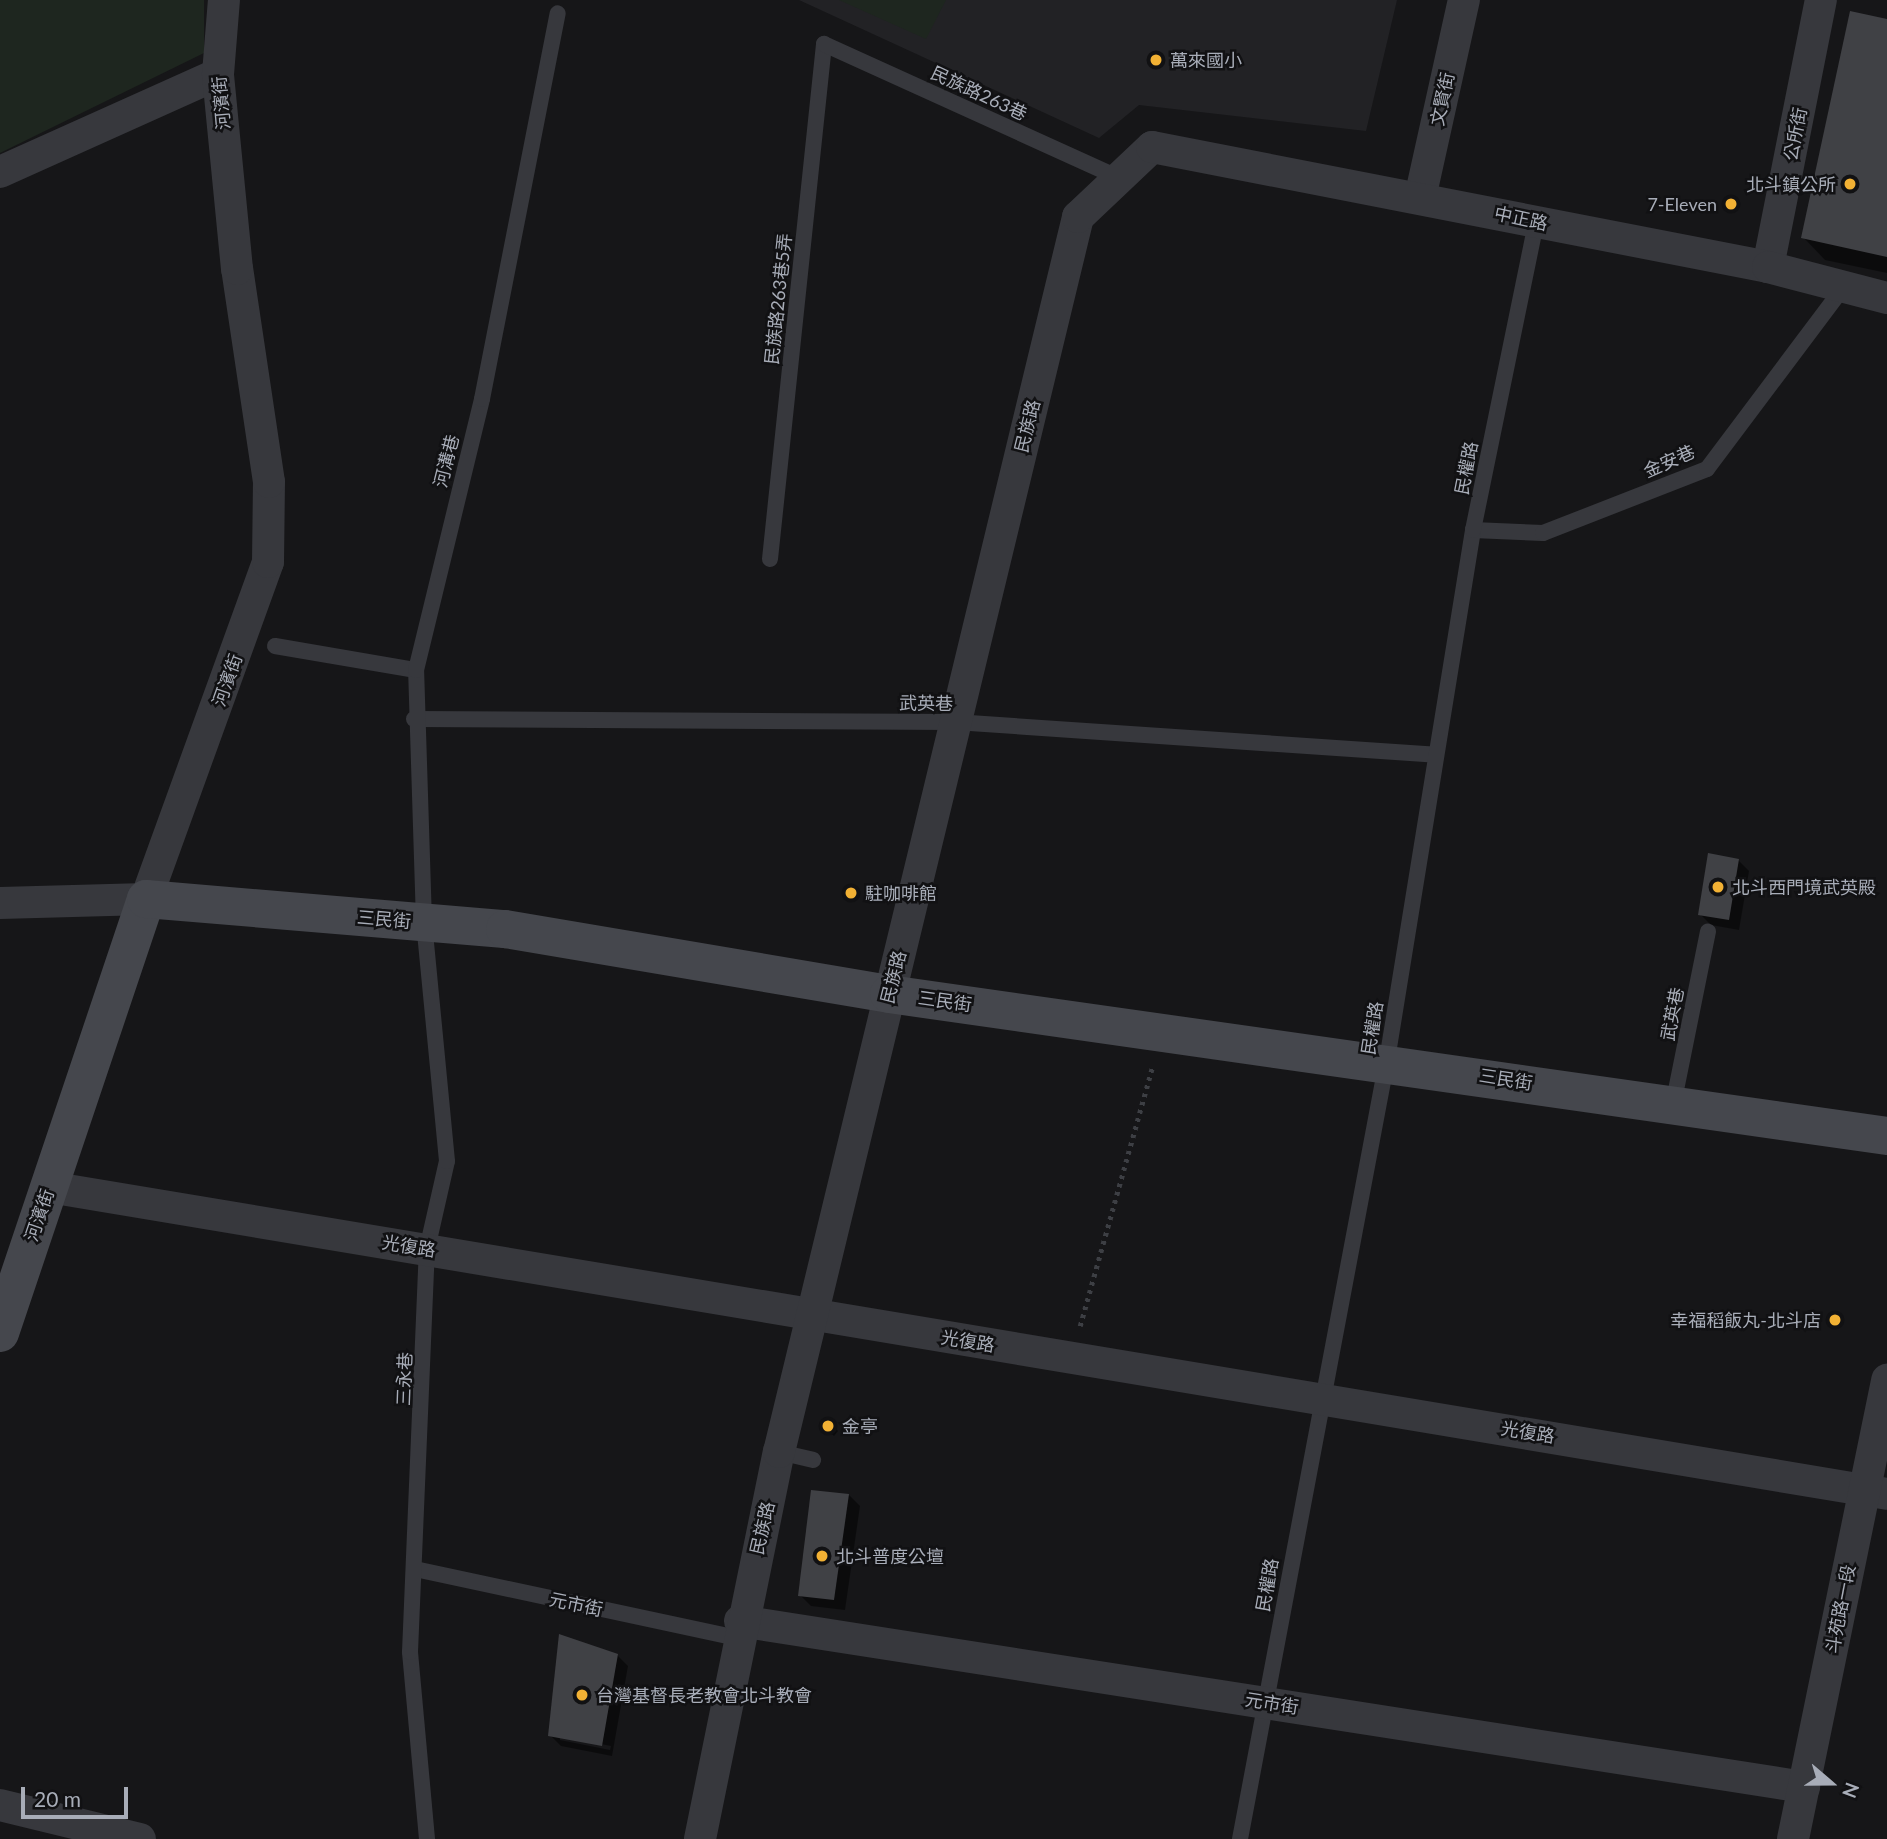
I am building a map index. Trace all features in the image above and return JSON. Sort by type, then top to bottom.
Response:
[{"type":"street","name":"河濱街","points":[[0,1333],[146,899],[268,562],[269,482],[237,270],[218,74],[224,0]]},
{"type":"street","name":"文賢街","points":[[1420,198],[1464,0]]},
{"type":"street","name":"公所街","points":[[1768,267],[1821,0]]},
{"type":"street","points":[[0,172],[218,74]]},
{"type":"street","name":"中正路","points":[[1152,147],[1768,267],[1887,298]]},
{"type":"street","name":"民族路","points":[[700,1839],[739,1630],[779,1452],[1078,217],[1152,147]]},
{"type":"street","name":"三民街","points":[[0,903],[146,899],[505,929],[890,994],[1387,1060],[1887,1136]]},
{"type":"street","name":"光復路","points":[[49,1187],[1876,1490]]},
{"type":"street","name":"斗苑路一段","points":[[1793,1839],[1876,1490],[1887,1380]]},
{"type":"street","name":"元市街","points":[[739,1630],[1266,1702],[1804,1787]]},
{"type":"street","points":[[0,1805],[148,1838]]},
{"type":"lane","name":"河溝巷","points":[[424,922],[414,719],[416,670],[482,399],[558,13]]},
{"type":"lane","name":"民族路263巷","points":[[824,44],[1119,178]]},
{"type":"lane","name":"民族路263巷5弄","points":[[770,559],[824,44]]},
{"type":"lane","name":"民權路","points":[[1240,1839],[1320,1399],[1387,1060],[1473,530],[1535,222]]},
{"type":"lane","name":"金安巷","points":[[1473,530],[1543,533],[1707,469],[1843,288]]},
{"type":"lane","points":[[275,646],[416,670]]},
{"type":"lane","name":"武英巷","points":[[414,719],[955,722],[1436,755]]},
{"type":"lane","name":"三永巷","points":[[424,922],[447,1161],[427,1249],[410,1651],[427,1839]]},
{"type":"lane","name":"武英巷","points":[[1673,1105],[1708,931]]},
{"type":"lane","points":[[779,1452],[813,1460]]},
{"type":"lane","name":"元市街","points":[[415,1569],[739,1630]]},
{"type":"path","points":[[1071,1358],[1162,1030]]},
{"type":"shaded area","points":[[0,0],[204,0],[204,53],[0,153]]},
{"type":"shaded area","name":"萬來國小","points":[[799,0],[1397,0],[1366,131],[1139,105],[1099,138]]},
{"type":"shaded area","points":[[839,0],[946,0],[926,39]]},
{"type":"building","name":"北斗鎮公所","points":[[1850,11],[1887,19],[1887,257],[1801,238]]},
{"type":"building","name":"北斗西門境武英殿","points":[[1708,853],[1739,859],[1729,920],[1698,915]]},
{"type":"building","name":"金亭","points":[[825,1419],[831,1419],[835,1426],[831,1433],[825,1433],[821,1429],[821,1423]]},
{"type":"building","points":[[811,1490],[849,1494],[834,1600],[798,1596]]},
{"type":"building","name":"台灣基督長老教會北斗教會","points":[[559,1634],[618,1654],[602,1746],[548,1736]]},
{"type":"place","name":"萬來國小","points":[[1156,60]]},
{"type":"place","name":"北斗鎮公所","points":[[1850,184]]},
{"type":"place","name":"7-Eleven","points":[[1731,204]]},
{"type":"place","name":"北斗西門境武英殿","points":[[1718,887]]},
{"type":"place","name":"駐咖啡館","points":[[851,893]]},
{"type":"place","name":"幸福稻飯丸-北斗店","points":[[1835,1320]]},
{"type":"place","name":"金亭","points":[[828,1426]]},
{"type":"place","name":"北斗普度公壇","points":[[822,1556]]},
{"type":"place","name":"台灣基督長老教會北斗教會","points":[[582,1695]]}]
